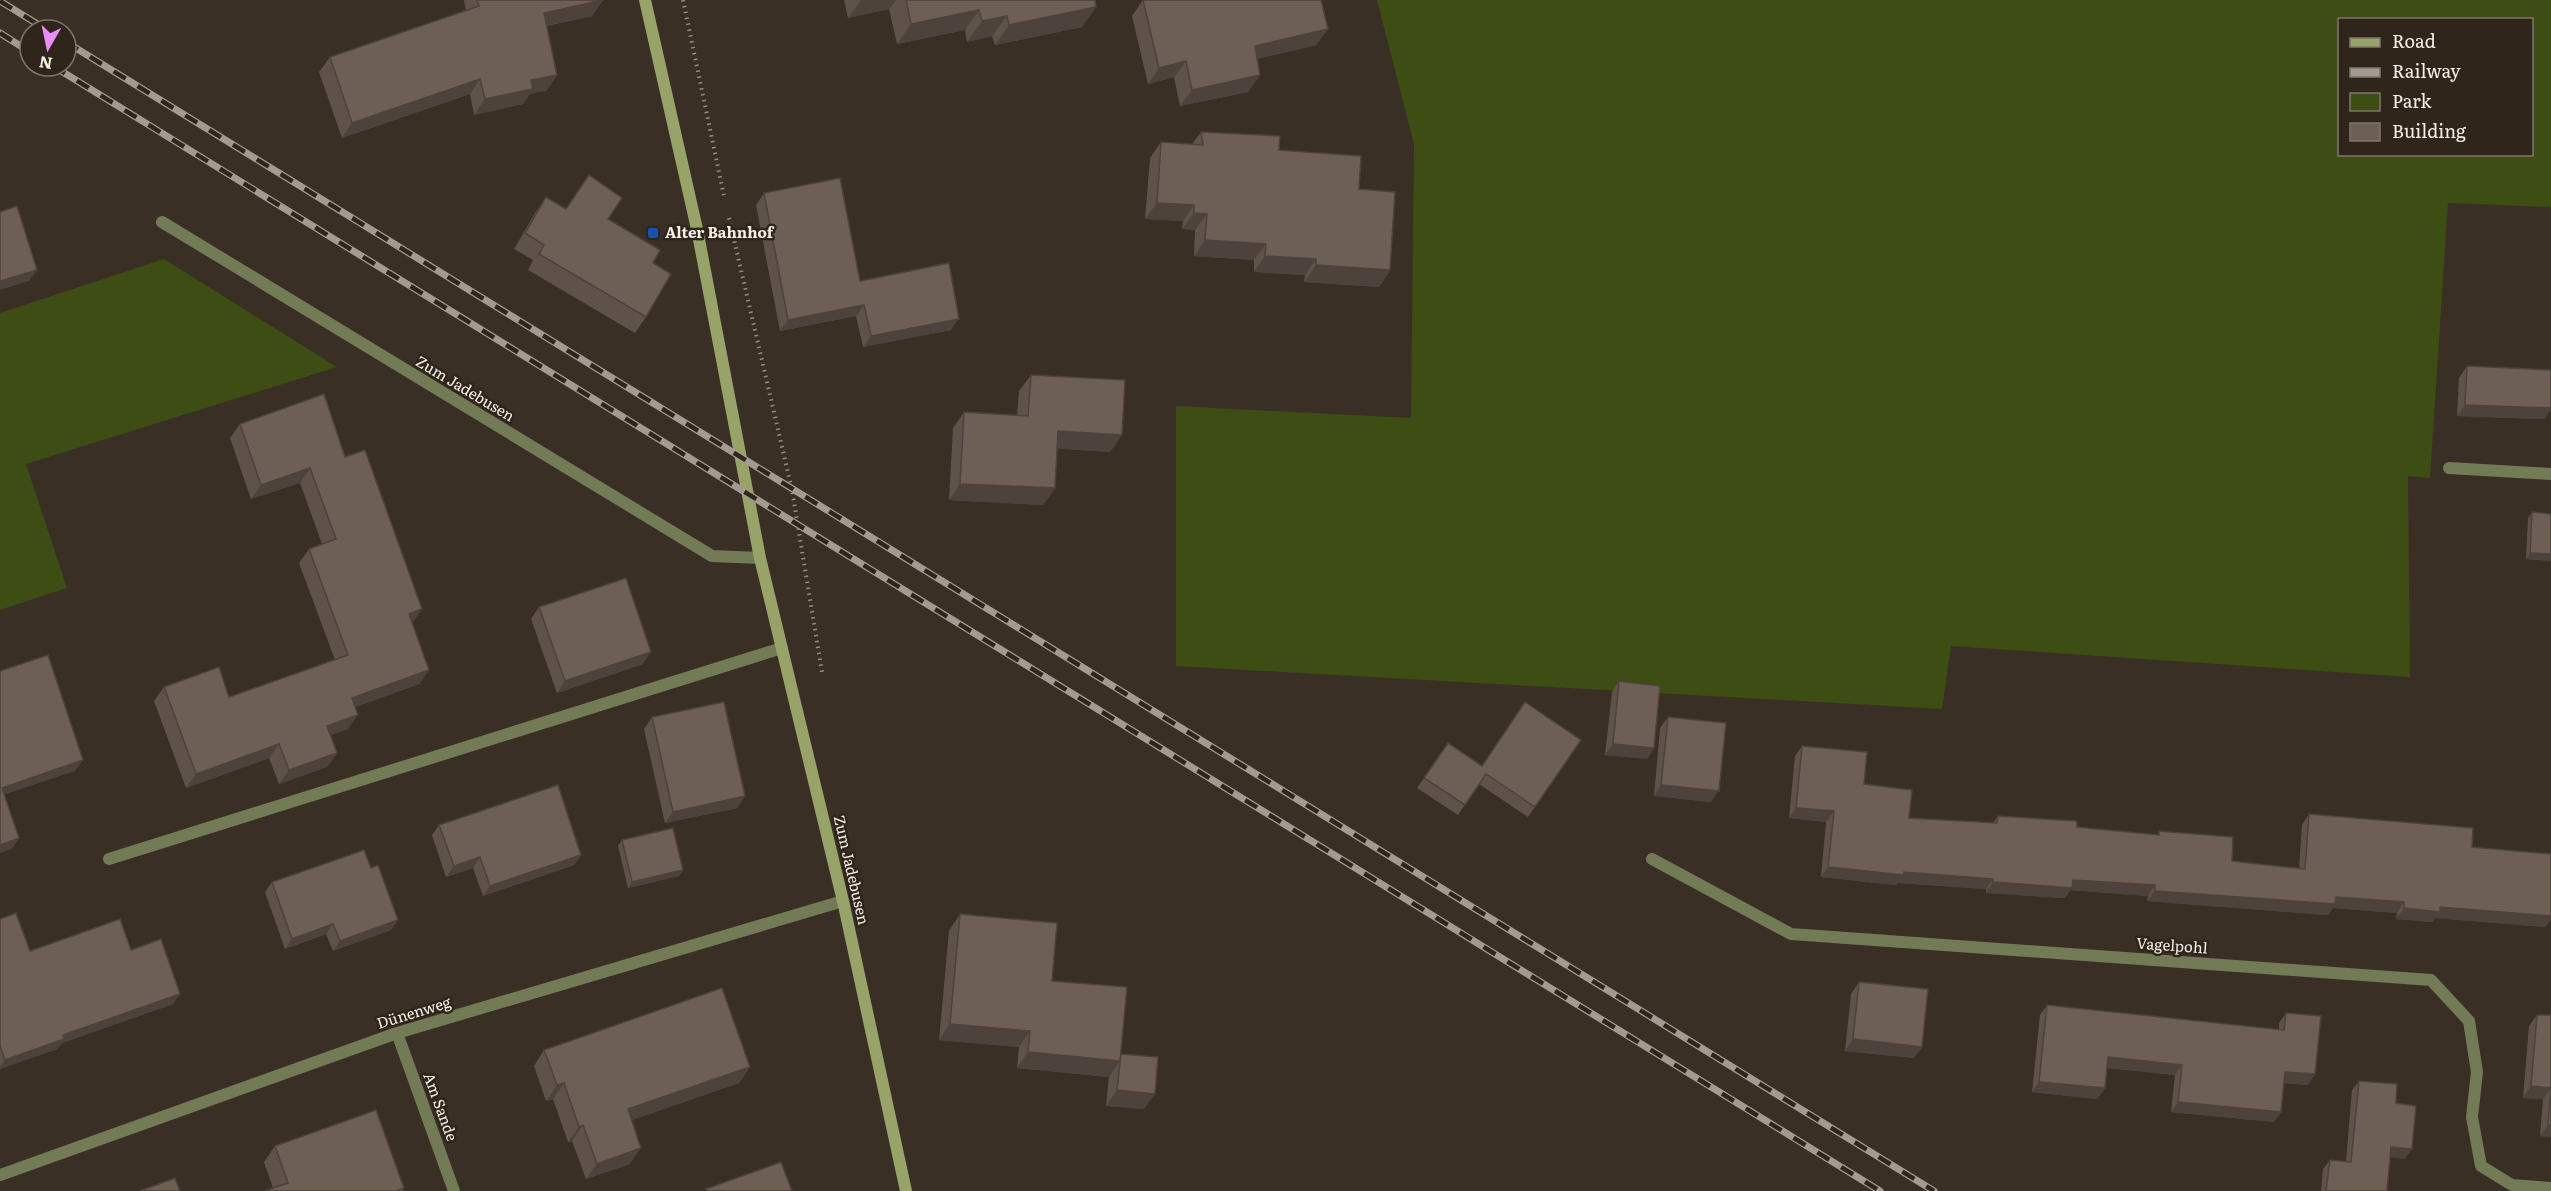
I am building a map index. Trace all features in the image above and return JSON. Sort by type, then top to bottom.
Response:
[{"type":"street","name":"Zum Jadebusen","points":[[645,0],[697,229],[760,558],[843,901],[906,1191]]},
{"type":"street","name":"Zum Jadebusen","points":[[162,222],[712,556],[760,558]]},
{"type":"street","points":[[2449,468],[2551,474]]},
{"type":"street","points":[[109,859],[782,648]]},
{"type":"street","name":"Vagelpohl","points":[[1652,859],[1791,934],[2432,980],[2469,1021],[2477,1072],[2472,1117],[2481,1166],[2512,1185],[2551,1188]]},
{"type":"street","name":"Dünenweg","points":[[0,1175],[397,1033],[843,901]]},
{"type":"street","name":"Am Sande","points":[[397,1033],[454,1191]]},
{"type":"path","points":[[683,0],[724,199]]},
{"type":"path","points":[[727,211],[792,490],[822,676]]},
{"type":"green space","points":[[1377,0],[2551,0],[2551,207],[2448,203],[2430,478],[2408,476],[2410,677],[1951,646],[1942,709],[1176,666],[1176,406],[1411,418],[1414,144]]},
{"type":"green space","points":[[164,259],[337,367],[26,464],[67,588],[0,610],[0,313]]},
{"type":"building","points":[[477,0],[603,0],[544,13],[557,75],[531,80],[533,89],[485,99],[480,79],[352,123],[330,57],[479,6]]},
{"type":"building","points":[[906,0],[1095,0],[1096,7],[1009,25],[1007,16],[982,21],[979,10],[911,24]]},
{"type":"building","points":[[1143,0],[1321,0],[1328,29],[1255,46],[1260,75],[1192,90],[1186,61],[1159,68]]},
{"type":"building","points":[[1201,132],[1280,136],[1279,150],[1361,156],[1359,189],[1395,192],[1390,270],[1316,265],[1316,259],[1265,256],[1266,244],[1205,240],[1207,214],[1194,213],[1194,205],[1157,203],[1161,142],[1203,145]]},
{"type":"building","points":[[589,175],[622,198],[608,219],[660,250],[653,263],[671,274],[646,317],[539,254],[544,245],[525,233],[546,197],[566,209]]},
{"type":"building","points":[[840,178],[860,281],[949,263],[959,319],[871,336],[864,305],[788,320],[764,193]]},
{"type":"building","points":[[17,206],[37,270],[0,281],[0,212]]},
{"type":"building","points":[[2467,366],[2551,370],[2551,408],[2465,405]]},
{"type":"building","points":[[1031,375],[1125,380],[1122,435],[1058,431],[1055,488],[960,484],[964,412],[1028,416]]},
{"type":"building","points":[[324,394],[345,457],[365,450],[422,609],[409,614],[429,670],[352,698],[358,715],[327,726],[337,753],[289,770],[279,744],[196,774],[164,687],[219,667],[229,697],[348,655],[309,549],[336,539],[310,468],[261,485],[240,424]]},
{"type":"building","points":[[2532,512],[2551,514],[2551,554],[2530,553]]},
{"type":"building","points":[[626,578],[651,652],[565,681],[539,607]]},
{"type":"building","points":[[48,655],[83,760],[2,788],[19,838],[0,845],[0,671]]},
{"type":"building","points":[[1619,681],[1660,686],[1654,748],[1613,744]]},
{"type":"building","points":[[724,702],[745,796],[673,812],[652,717]]},
{"type":"building","points":[[1525,702],[1581,740],[1535,807],[1486,774],[1465,805],[1424,778],[1448,743],[1482,766]]},
{"type":"building","points":[[1668,717],[1726,723],[1719,791],[1661,785]]},
{"type":"building","points":[[1802,746],[1867,752],[1864,784],[1912,790],[1909,818],[1997,823],[1998,816],[2077,821],[2077,827],[2159,835],[2159,831],[2233,837],[2232,861],[2305,869],[2309,814],[2473,828],[2472,847],[2551,854],[2551,916],[2440,907],[2440,912],[2404,908],[2404,902],[2336,897],[2335,904],[2155,891],[2155,885],[2073,880],[2072,888],[1993,882],[1993,879],[1904,872],[1904,875],[1828,867],[1834,811],[1796,808]]},
{"type":"building","points":[[558,785],[581,855],[490,886],[480,857],[454,866],[439,825]]},
{"type":"building","points":[[673,828],[683,870],[632,882],[622,840]]},
{"type":"building","points":[[364,850],[371,868],[378,865],[398,920],[340,941],[333,924],[292,939],[272,882]]},
{"type":"building","points":[[16,913],[30,951],[120,919],[131,950],[161,939],[180,994],[63,1035],[64,1039],[5,1060],[0,1046],[0,919]]},
{"type":"building","points":[[960,914],[1057,923],[1052,981],[1127,987],[1120,1061],[1028,1052],[1030,1031],[950,1024]]},
{"type":"building","points":[[1859,982],[1928,989],[1922,1047],[1853,1039]]},
{"type":"building","points":[[722,988],[750,1067],[628,1109],[641,1148],[597,1164],[583,1125],[579,1127],[564,1083],[557,1085],[544,1050]]},
{"type":"building","points":[[2047,1005],[2284,1030],[2286,1013],[2321,1016],[2315,1074],[2285,1072],[2281,1112],[2178,1102],[2182,1065],[2108,1057],[2105,1088],[2039,1082]]},
{"type":"building","points":[[2537,1015],[2551,1015],[2551,1088],[2531,1086]]},
{"type":"building","points":[[1121,1054],[1158,1057],[1155,1094],[1117,1090]]},
{"type":"building","points":[[2359,1081],[2397,1084],[2396,1103],[2416,1106],[2412,1149],[2391,1147],[2387,1191],[2326,1191],[2330,1160],[2351,1162]]},
{"type":"building","points":[[2551,1088],[2551,1125],[2548,1125]]},
{"type":"building","points":[[376,1110],[404,1188],[396,1191],[265,1191],[288,1183],[275,1146]]},
{"type":"building","points":[[781,1162],[792,1191],[707,1191],[706,1189]]},
{"type":"building","points":[[175,1178],[180,1191],[140,1191]]},
{"type":"railway","points":[[0,1],[28,18]]},
{"type":"railway","points":[[0,33],[18,44]]},
{"type":"railway","points":[[78,49],[1934,1191]]},
{"type":"railway","points":[[72,78],[1880,1191]]},
{"type":"place","name":"Alter Bahnhof","points":[[653,233]]}]
